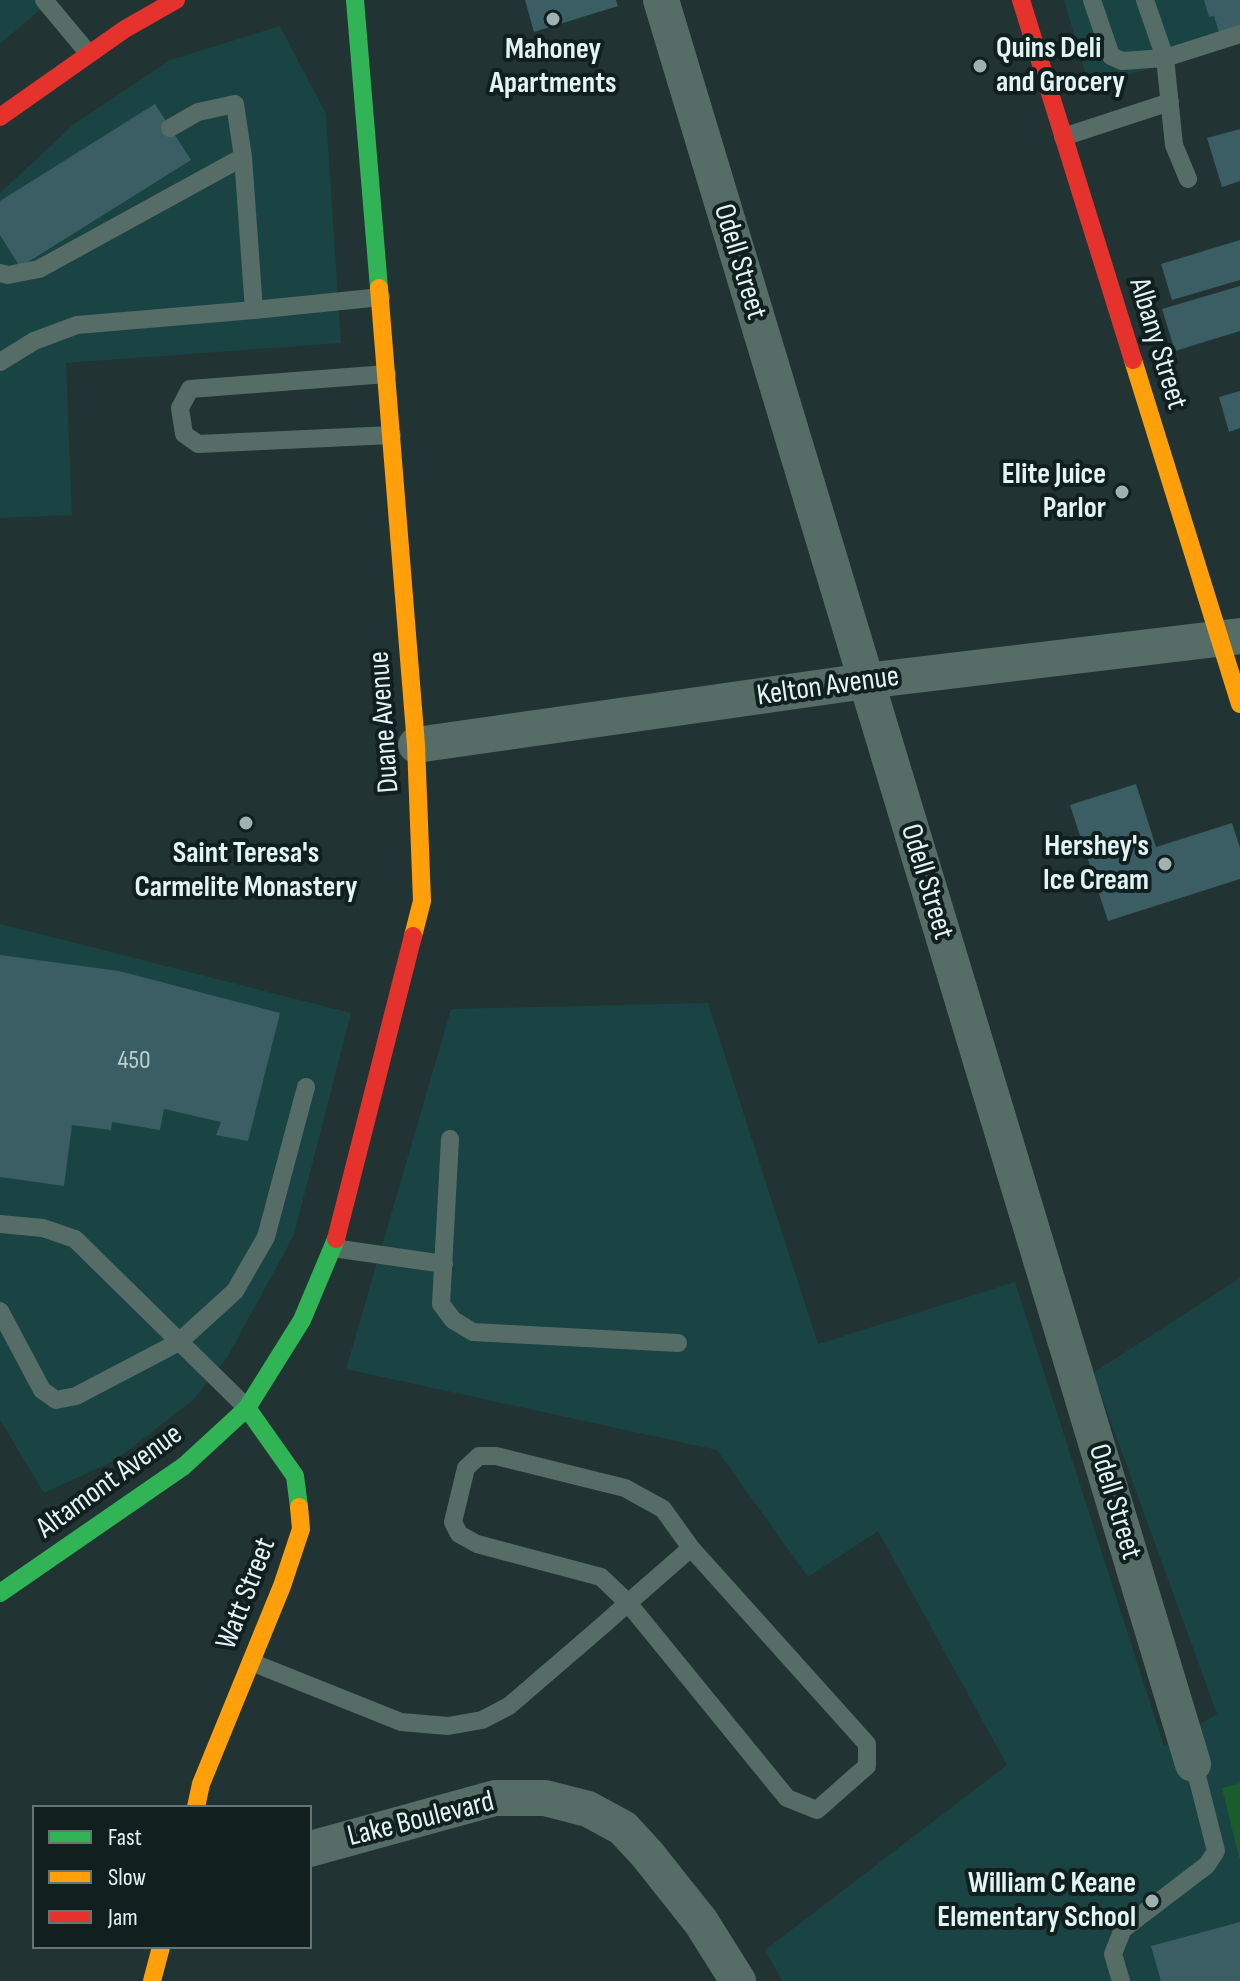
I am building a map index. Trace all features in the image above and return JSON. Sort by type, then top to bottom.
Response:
[{"type":"main road","points":[[0,117],[89,54],[149,6],[176,0]]},
{"type":"main road","name":"Duane Avenue","points":[[247,1408],[302,1320],[333,1248],[356,1168],[422,901],[416,745],[355,0]]},
{"type":"main road","name":"Albany Street","points":[[1021,0],[1063,137],[1230,638],[1240,704]]},
{"type":"main road","name":"Altamont Avenue","points":[[0,1593],[184,1466],[247,1408]]},
{"type":"main road","name":"Watt Street","points":[[196,1805],[201,1784],[282,1586],[301,1529],[295,1476],[247,1408]]},
{"type":"main road","points":[[152,1981],[160,1949]]},
{"type":"street","name":"Odell Street","points":[[661,0],[1195,1770]]},
{"type":"street","name":"Kelton Avenue","points":[[416,745],[866,681],[1230,638]]},
{"type":"street","name":"Lake Boulevard","points":[[312,1848],[495,1798],[545,1798],[588,1809],[623,1828],[647,1854],[701,1922],[738,1981]]},
{"type":"lane","points":[[44,0],[89,54]]},
{"type":"lane","points":[[1092,0],[1111,56],[1122,61],[1165,58],[1240,34]]},
{"type":"lane","points":[[1145,0],[1165,58],[1174,145],[1188,179]]},
{"type":"lane","points":[[1063,137],[1170,102]]},
{"type":"lane","points":[[170,128],[198,112],[235,104],[243,157],[254,310]]},
{"type":"lane","points":[[0,273],[8,275],[39,269],[243,157]]},
{"type":"lane","points":[[0,362],[34,341],[77,325],[381,297]]},
{"type":"lane","points":[[387,374],[190,389],[180,408],[184,434],[198,444],[392,435]]},
{"type":"lane","points":[[0,1311],[42,1390],[56,1400],[76,1396],[179,1342],[235,1291],[266,1237],[306,1087]]},
{"type":"lane","points":[[450,1139],[441,1304],[453,1320],[473,1332],[678,1343]]},
{"type":"lane","points":[[0,1224],[43,1228],[75,1239],[247,1408]]},
{"type":"lane","points":[[333,1248],[444,1264]]},
{"type":"lane","points":[[479,1456],[496,1456],[625,1488],[663,1509],[691,1548],[867,1744],[867,1766],[817,1810],[787,1798],[628,1603],[601,1577],[477,1544],[459,1534],[453,1522],[466,1468],[479,1456]]},
{"type":"lane","points":[[251,1662],[401,1722],[448,1726],[482,1720],[509,1706],[691,1548]]},
{"type":"lane","points":[[1121,1981],[1113,1954],[1123,1929],[1207,1865],[1216,1851],[1195,1770]]},
{"type":"shaded area","points":[[0,0],[52,0],[0,44]]},
{"type":"shaded area","points":[[1064,0],[1240,0],[1240,42],[1089,86]]},
{"type":"shaded area","points":[[280,26],[326,114],[341,343],[66,363],[72,515],[0,518],[0,193],[73,125],[170,60]]},
{"type":"shaded area","points":[[0,924],[351,1013],[294,1235],[228,1356],[193,1400],[116,1460],[44,1493],[0,1420]]},
{"type":"shaded area","points":[[708,1003],[818,1344],[1015,1282],[1164,1746],[1217,1714],[1093,1373],[1240,1278],[1240,1981],[782,1981],[765,1950],[1007,1765],[878,1531],[808,1577],[717,1450],[346,1369],[451,1009]]},
{"type":"green space","points":[[1240,1783],[1240,1857],[1239,1858],[1222,1788]]},
{"type":"building","name":"Mahoney Apartments","points":[[525,0],[616,0],[618,6],[534,32]]},
{"type":"building","points":[[1204,0],[1240,0],[1240,29],[1220,35],[1214,16],[1209,17]]},
{"type":"building","points":[[155,104],[191,160],[20,267],[0,235],[0,201]]},
{"type":"building","points":[[1240,129],[1240,181],[1222,187],[1207,138]]},
{"type":"building","points":[[1240,240],[1240,280],[1172,300],[1161,264]]},
{"type":"building","points":[[1240,286],[1240,331],[1175,351],[1162,309]]},
{"type":"building","points":[[1240,391],[1240,428],[1229,432],[1219,397]]},
{"type":"building","name":"Hershey's Ice Cream","points":[[1136,784],[1156,847],[1232,823],[1240,848],[1240,879],[1108,921],[1070,805]]},
{"type":"building","points":[[0,955],[119,971],[280,1013],[248,1141],[216,1135],[221,1122],[164,1109],[160,1130],[112,1122],[111,1130],[72,1125],[64,1186],[0,1177]]},
{"type":"building","name":"William C Keane Elementary School","points":[[1240,1922],[1240,1981],[1161,1981],[1151,1946]]},
{"type":"traffic: fast","points":[[355,0],[379,288]]},
{"type":"traffic: fast","points":[[0,1593],[184,1466],[247,1408],[302,1320],[336,1239]]},
{"type":"traffic: fast","points":[[247,1408],[295,1476],[299,1507]]},
{"type":"traffic: slow","points":[[379,288],[416,745],[422,901],[413,936]]},
{"type":"traffic: slow","points":[[1133,360],[1240,704]]},
{"type":"traffic: slow","points":[[196,1805],[201,1784],[282,1586],[301,1529],[299,1507]]},
{"type":"traffic: slow","points":[[152,1981],[160,1949]]},
{"type":"traffic: jam","points":[[0,117],[125,29],[176,0]]},
{"type":"traffic: jam","points":[[1021,0],[1133,360]]},
{"type":"traffic: jam","points":[[336,1239],[413,936]]},
{"type":"place","name":"Mahoney Apartments","points":[[553,19]]},
{"type":"place","name":"Quins Deli and Grocery","points":[[980,66]]},
{"type":"place","name":"Elite Juice Parlor","points":[[1122,492]]},
{"type":"place","name":"Saint Teresa's Carmelite Monastery","points":[[246,823]]},
{"type":"place","name":"Hershey's Ice Cream","points":[[1165,864]]},
{"type":"place","name":"William C Keane Elementary School","points":[[1152,1901]]}]
